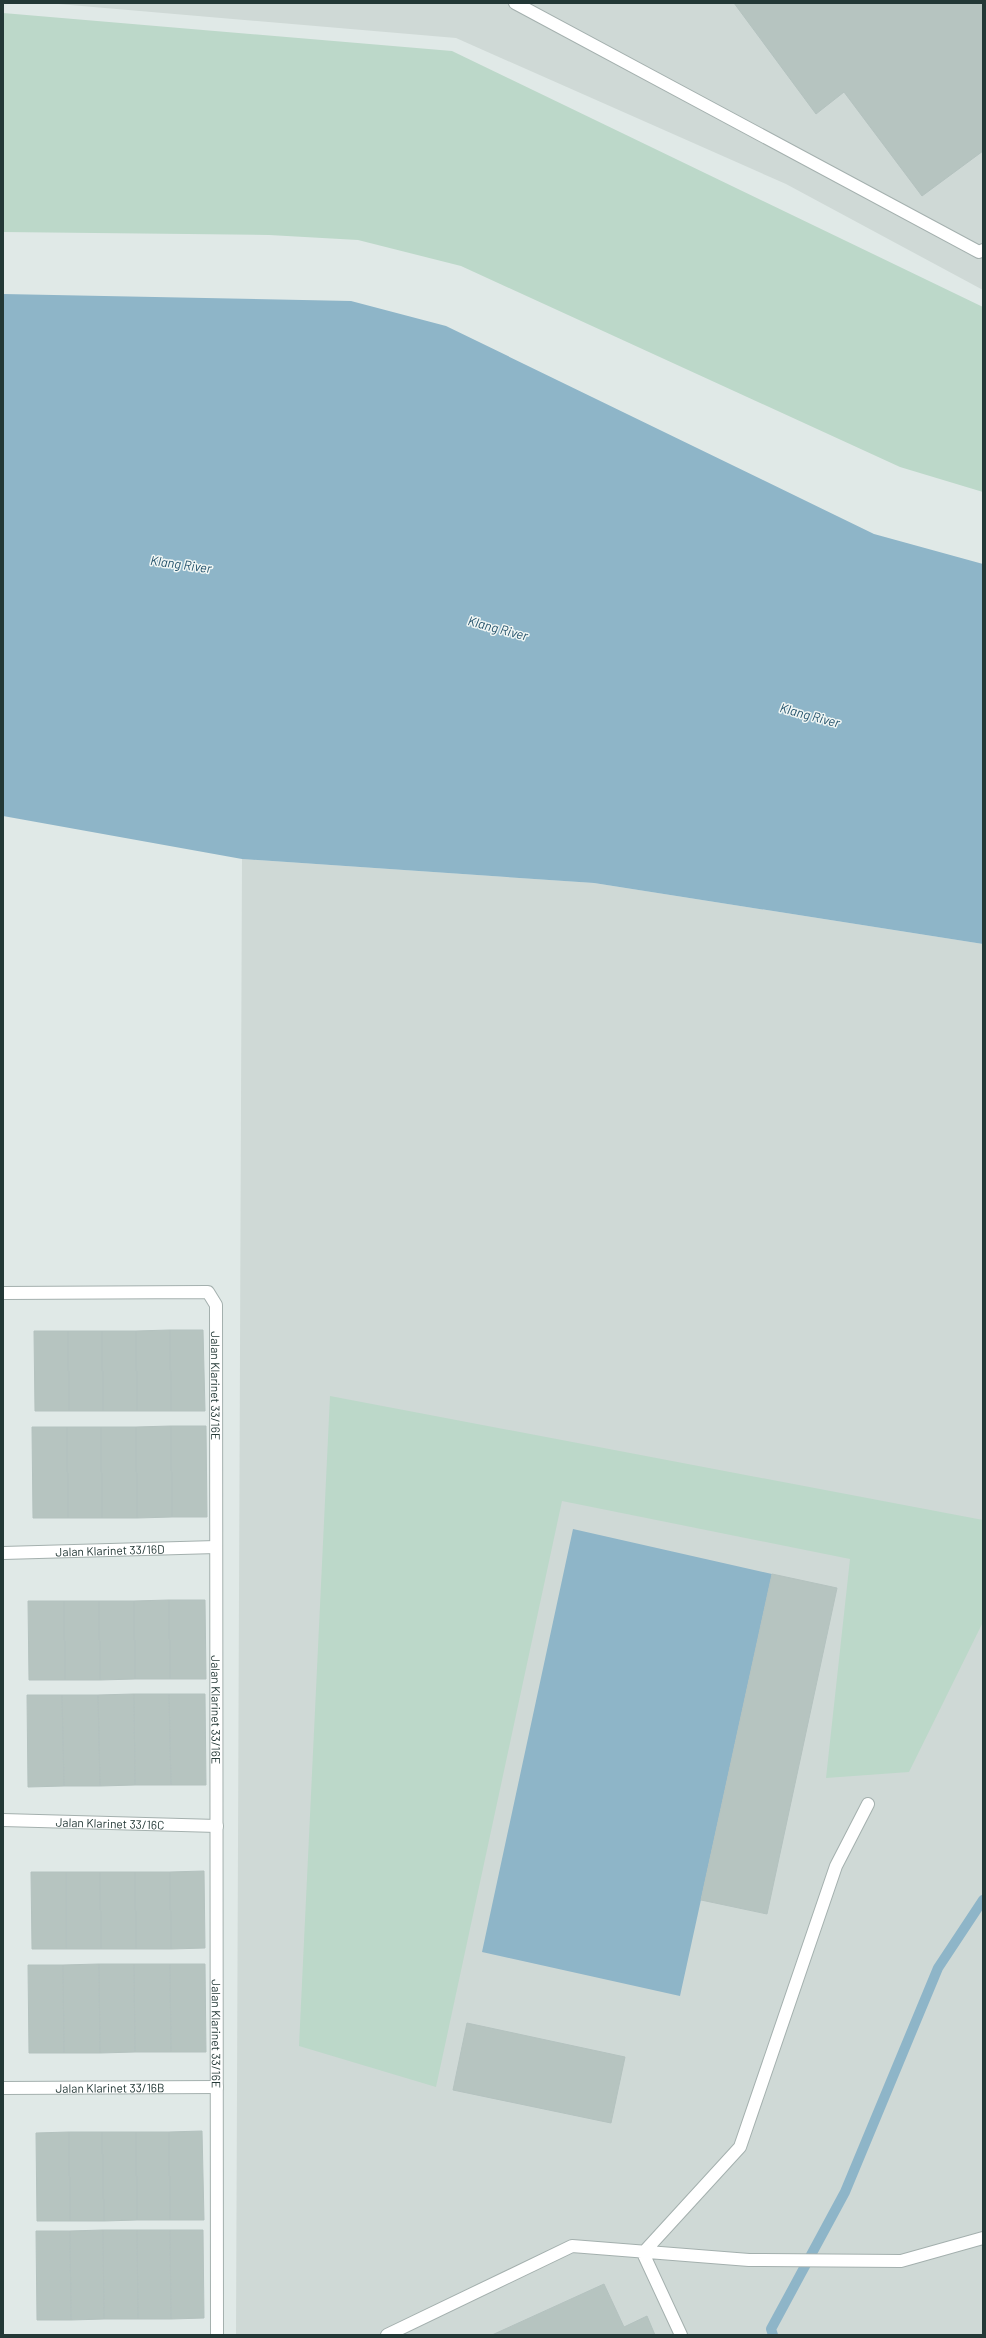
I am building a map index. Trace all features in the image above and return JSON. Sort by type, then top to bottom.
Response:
[{"type":"street","points":[[515,3],[979,252],[983,250]]},
{"type":"street","name":"Jalan Klarinet 33/16E","points":[[3,1293],[208,1292],[216,1305],[217,2335]]},
{"type":"street","name":"Jalan Klarinet 33/16D","points":[[3,1553],[216,1547]]},
{"type":"street","points":[[643,2253],[740,2147],[836,1866],[868,1804]]},
{"type":"street","name":"Jalan Klarinet 33/16C","points":[[3,1820],[216,1826]]},
{"type":"street","name":"Jalan Klarinet 33/16B","points":[[3,2088],[217,2087]]},
{"type":"street","points":[[387,2335],[572,2246],[643,2253],[749,2260],[901,2261],[983,2238]]},
{"type":"street","points":[[643,2253],[680,2335]]},
{"type":"shaded area","points":[[47,3],[983,3],[983,290],[786,184],[456,38]]},
{"type":"shaded area","points":[[242,859],[594,883],[983,944],[983,2335],[236,2335]]},
{"type":"green space","points":[[3,13],[452,51],[983,307],[983,492],[900,467],[461,266],[358,240],[269,235],[3,232]]},
{"type":"green space","points":[[330,1396],[983,1520],[983,1622],[909,1772],[826,1778],[850,1559],[562,1501],[436,2087],[299,2046]]},
{"type":"water","name":"Klang River","points":[[3,294],[351,301],[446,326],[874,534],[983,564],[983,944],[594,883],[242,859],[3,816]]},
{"type":"water","points":[[573,1529],[772,1574],[680,1996],[482,1952]]},
{"type":"building","points":[[734,3],[983,3],[983,151],[922,196],[844,92],[816,114]]},
{"type":"building","points":[[170,1330],[203,1330],[205,1411],[171,1411]]},
{"type":"building","points":[[170,1330],[171,1411],[137,1411],[136,1331]]},
{"type":"building","points":[[34,1331],[68,1331],[69,1411],[35,1411]]},
{"type":"building","points":[[68,1331],[102,1331],[103,1411],[69,1411]]},
{"type":"building","points":[[102,1331],[136,1331],[137,1411],[103,1411]]},
{"type":"building","points":[[171,1426],[206,1426],[207,1517],[172,1517]]},
{"type":"building","points":[[171,1426],[172,1517],[137,1518],[136,1427]]},
{"type":"building","points":[[32,1427],[67,1427],[68,1518],[33,1518]]},
{"type":"building","points":[[67,1427],[101,1427],[102,1518],[68,1518]]},
{"type":"building","points":[[101,1427],[136,1427],[137,1518],[102,1518]]},
{"type":"building","points":[[772,1574],[837,1588],[767,1914],[701,1900]]},
{"type":"building","points":[[169,1600],[205,1600],[206,1679],[170,1679]]},
{"type":"building","points":[[169,1600],[170,1679],[135,1679],[134,1601]]},
{"type":"building","points":[[28,1601],[64,1601],[65,1680],[29,1680]]},
{"type":"building","points":[[64,1601],[99,1601],[100,1680],[65,1680]]},
{"type":"building","points":[[99,1601],[134,1601],[135,1679],[100,1680]]},
{"type":"building","points":[[134,1694],[169,1694],[171,1785],[135,1785]]},
{"type":"building","points":[[134,1694],[135,1785],[100,1786],[98,1695]]},
{"type":"building","points":[[169,1694],[205,1694],[206,1785],[171,1785]]},
{"type":"building","points":[[27,1695],[62,1695],[64,1786],[28,1787]]},
{"type":"building","points":[[62,1695],[98,1695],[100,1786],[64,1786]]},
{"type":"building","points":[[204,1871],[205,1948],[171,1949],[170,1872]]},
{"type":"building","points":[[31,1872],[66,1872],[66,1949],[32,1949]]},
{"type":"building","points":[[66,1872],[100,1872],[101,1949],[66,1949]]},
{"type":"building","points":[[100,1872],[135,1872],[136,1949],[101,1949]]},
{"type":"building","points":[[135,1872],[170,1872],[171,1949],[136,1949]]},
{"type":"building","points":[[99,1964],[134,1964],[135,2052],[100,2053]]},
{"type":"building","points":[[99,1964],[100,2053],[64,2053],[63,1965]]},
{"type":"building","points":[[134,1964],[170,1964],[171,2052],[135,2052]]},
{"type":"building","points":[[170,1964],[205,1964],[206,2052],[171,2052]]},
{"type":"building","points":[[28,1965],[63,1965],[64,2053],[29,2053]]},
{"type":"building","points":[[467,2023],[625,2057],[611,2123],[453,2090]]},
{"type":"building","points":[[202,2131],[204,2220],[170,2220],[169,2132]]},
{"type":"building","points":[[69,2132],[70,2221],[37,2221],[36,2133]]},
{"type":"building","points":[[69,2132],[102,2132],[104,2221],[70,2221]]},
{"type":"building","points":[[102,2132],[136,2132],[137,2220],[104,2221]]},
{"type":"building","points":[[136,2132],[169,2132],[170,2220],[137,2220]]},
{"type":"building","points":[[103,2230],[137,2230],[138,2319],[104,2319]]},
{"type":"building","points":[[103,2230],[104,2319],[71,2320],[70,2231]]},
{"type":"building","points":[[137,2230],[170,2230],[171,2319],[138,2319]]},
{"type":"building","points":[[170,2230],[203,2230],[204,2318],[171,2319]]},
{"type":"building","points":[[36,2231],[70,2231],[71,2320],[37,2320]]},
{"type":"building","points":[[604,2284],[624,2327],[647,2316],[655,2335],[492,2335]]},
{"type":"waterway","points":[[773,2335],[771,2329],[845,2192],[938,1968],[983,1900]]}]
